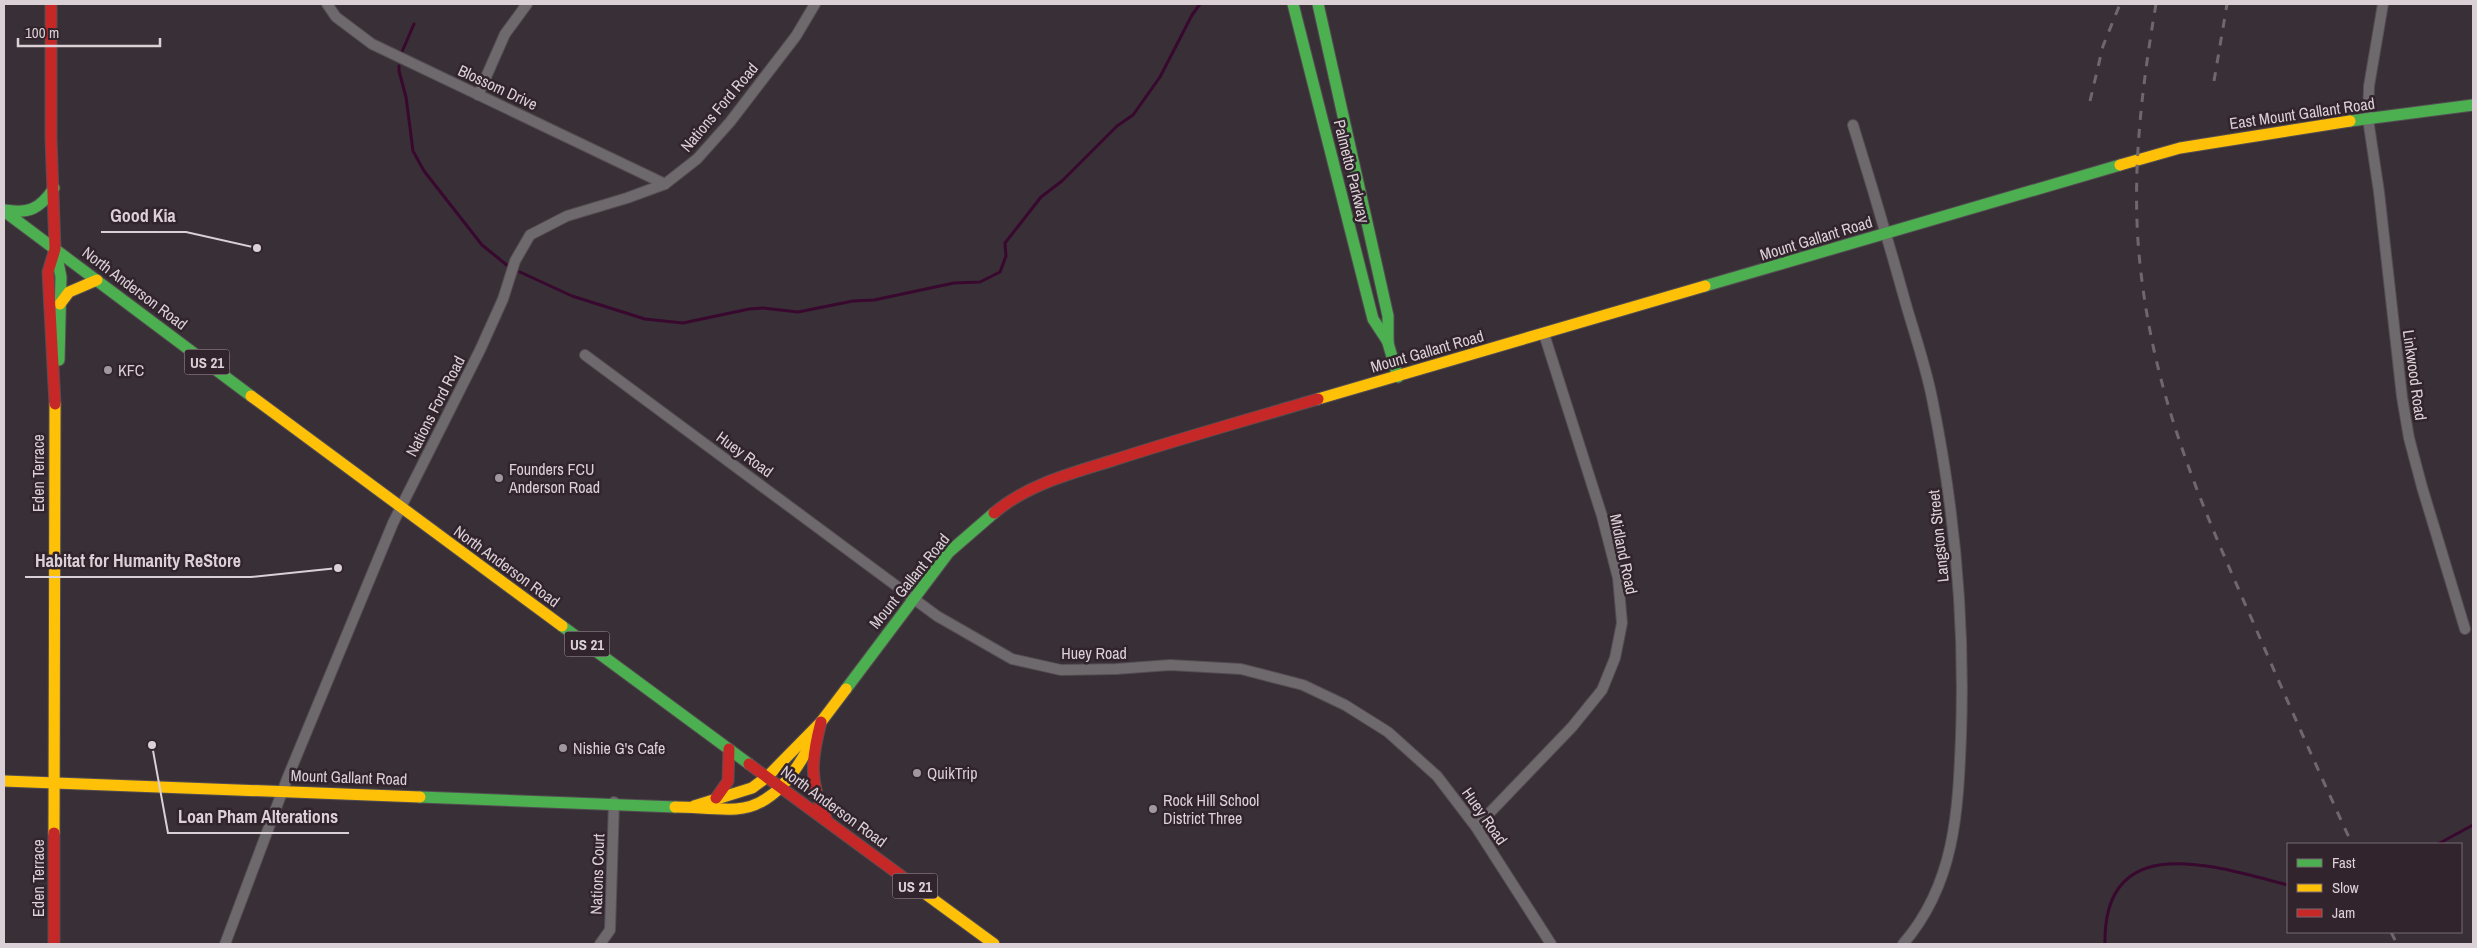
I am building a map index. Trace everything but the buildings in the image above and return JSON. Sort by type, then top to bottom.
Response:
[{"type":"street","name":"Eden Terrace","points":[[51,4],[51,138],[55,248],[48,272],[52,375],[56,388],[54,944]]},
{"type":"street","name":"Blossom Drive","points":[[328,4],[336,17],[372,44],[665,184]]},
{"type":"street","points":[[478,95],[505,34],[527,4]]},
{"type":"street","name":"Nations Ford Road","points":[[225,944],[282,791],[400,507],[480,350],[503,299],[515,260],[530,234],[566,216],[665,184],[697,159],[730,122],[796,36],[815,4]]},
{"type":"street","name":"Palmetto Parkway","points":[[1293,4],[1373,319],[1388,343],[1398,377]]},
{"type":"street","name":"Palmetto Parkway","points":[[1318,4],[1388,316],[1388,343]]},
{"type":"street","name":"Linkwood Road","points":[[2383,4],[2369,86],[2368,119],[2379,192],[2402,397],[2409,438],[2465,629]]},
{"type":"street","name":"East Mount Gallant Road","points":[[2138,159],[2180,148],[2473,105]]},
{"type":"street","name":"Langston Street","points":[[1853,125],[1932,397],[1947,479],[1957,555],[1961,653],[1959,778],[1953,839],[1943,877],[1911,935],[1903,944]]},
{"type":"street","name":"Mount Gallant Road","points":[[694,806],[752,788],[767,777],[821,722],[949,552],[1003,505],[1045,482],[1152,448],[2138,159]]},
{"type":"street","points":[[4,210],[31,212],[42,204],[54,188]]},
{"type":"street","name":"North Anderson Road","points":[[4,210],[400,507],[994,944]]},
{"type":"street","points":[[55,248],[61,277],[59,377],[56,388]]},
{"type":"street","points":[[60,304],[69,292],[97,280]]},
{"type":"street","name":"Midland Road","points":[[1476,827],[1572,728],[1602,690],[1615,658],[1622,623],[1618,578],[1602,516],[1544,334]]},
{"type":"street","name":"Huey Road","points":[[585,355],[914,596],[938,616],[1012,659],[1061,670],[1116,669],[1170,665],[1242,669],[1303,685],[1345,705],[1388,732],[1437,776],[1476,827],[1551,944]]},
{"type":"street","points":[[821,722],[811,759],[810,772],[817,801],[828,821]]},
{"type":"street","name":"Mount Gallant Road","points":[[4,780],[614,802],[738,809],[767,799],[781,788],[804,757],[821,722]]},
{"type":"street","points":[[716,798],[728,781],[729,749]]},
{"type":"street","name":"Nations Court","points":[[600,944],[610,930],[614,802]]},
{"type":"waterway","points":[[520,272],[572,296],[645,319],[683,323],[749,309],[763,308],[798,312],[853,301],[874,300],[954,283],[980,282],[1000,272],[1006,256],[1005,243],[1041,197],[1062,181],[1117,126],[1133,115],[1160,77],[1192,15],[1200,4]]},
{"type":"waterway","points":[[401,54],[414,24]]},
{"type":"waterway","points":[[399,66],[406,97],[413,151],[424,171],[482,245],[508,266]]},
{"type":"waterway","points":[[2440,843],[2473,825]]},
{"type":"waterway","points":[[2105,944],[2109,907],[2123,883],[2143,869],[2169,864],[2198,865],[2229,870],[2287,885]]},
{"type":"railway","points":[[2090,101],[2103,46],[2120,4]]},
{"type":"railway","points":[[2156,4],[2142,104],[2137,172],[2137,205],[2141,273],[2148,320],[2158,365],[2169,409],[2183,452],[2216,536],[2352,843]]},
{"type":"railway","points":[[2214,81],[2227,4]]},
{"type":"railway","points":[[2392,933],[2397,944]]},
{"type":"traffic: fast","points":[[1293,4],[1373,319],[1388,342]]},
{"type":"traffic: fast","points":[[1318,4],[1388,316],[1388,343],[1398,377]]},
{"type":"traffic: fast","points":[[2350,121],[2473,105]]},
{"type":"traffic: fast","points":[[1705,286],[2120,165]]},
{"type":"traffic: fast","points":[[4,210],[20,211],[33,208],[44,201],[54,188]]},
{"type":"traffic: fast","points":[[4,211],[251,396]]},
{"type":"traffic: fast","points":[[56,252],[61,277],[59,360]]},
{"type":"traffic: fast","points":[[846,689],[949,552],[994,513]]},
{"type":"traffic: fast","points":[[562,626],[749,764]]},
{"type":"traffic: fast","points":[[420,797],[675,807]]},
{"type":"traffic: slow","points":[[2120,165],[2180,148],[2350,121]]},
{"type":"traffic: slow","points":[[60,304],[69,292],[97,280]]},
{"type":"traffic: slow","points":[[1318,399],[1705,286]]},
{"type":"traffic: slow","points":[[251,396],[562,626]]},
{"type":"traffic: slow","points":[[54,833],[55,404]]},
{"type":"traffic: slow","points":[[694,806],[752,788],[767,777],[821,722],[846,689]]},
{"type":"traffic: slow","points":[[675,807],[721,809],[750,807],[773,794],[783,784],[792,774],[813,739]]},
{"type":"traffic: slow","points":[[4,781],[420,797]]},
{"type":"traffic: slow","points":[[923,892],[994,944]]},
{"type":"traffic: jam","points":[[51,4],[51,138],[55,249],[48,272],[55,404]]},
{"type":"traffic: jam","points":[[994,513],[1021,494],[1051,480],[1318,399]]},
{"type":"traffic: jam","points":[[821,722],[815,748],[813,771],[820,805],[826,818]]},
{"type":"traffic: jam","points":[[716,798],[728,781],[729,749]]},
{"type":"traffic: jam","points":[[749,764],[923,892]]},
{"type":"traffic: jam","points":[[54,833],[54,944]]},
{"type":"place","name":"Good Kia","points":[[257,248]]},
{"type":"place","name":"KFC","points":[[108,370]]},
{"type":"place","name":"Founders FCU Anderson Road","points":[[499,478]]},
{"type":"place","name":"Habitat for Humanity ReStore","points":[[338,568]]},
{"type":"place","name":"Loan Pham Alterations","points":[[152,745]]},
{"type":"place","name":"Nishie G's Cafe","points":[[563,748]]},
{"type":"place","name":"QuikTrip","points":[[917,773]]},
{"type":"place","name":"Rock Hill School District Three","points":[[1153,809]]}]
